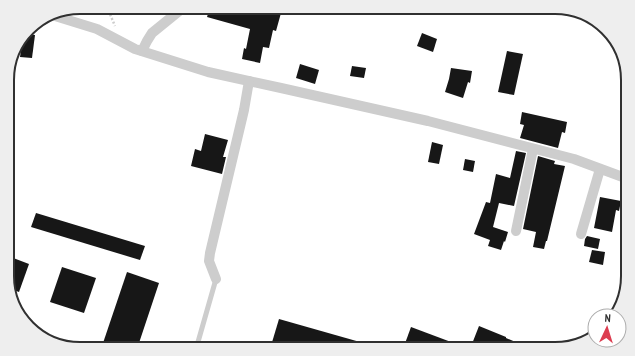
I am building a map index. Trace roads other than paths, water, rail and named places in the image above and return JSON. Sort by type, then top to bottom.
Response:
[{"type":"street","points":[[142,51],[146,41],[152,33],[175,14]]},
{"type":"street","points":[[59,17],[97,29],[135,49],[208,72],[428,121],[574,159],[621,176]]},
{"type":"street","points":[[216,279],[209,261],[210,253],[244,110],[249,81]]},
{"type":"street","points":[[516,231],[533,149]]},
{"type":"street","points":[[581,234],[600,169]]},
{"type":"lane","points":[[198,342],[216,279]]}]
